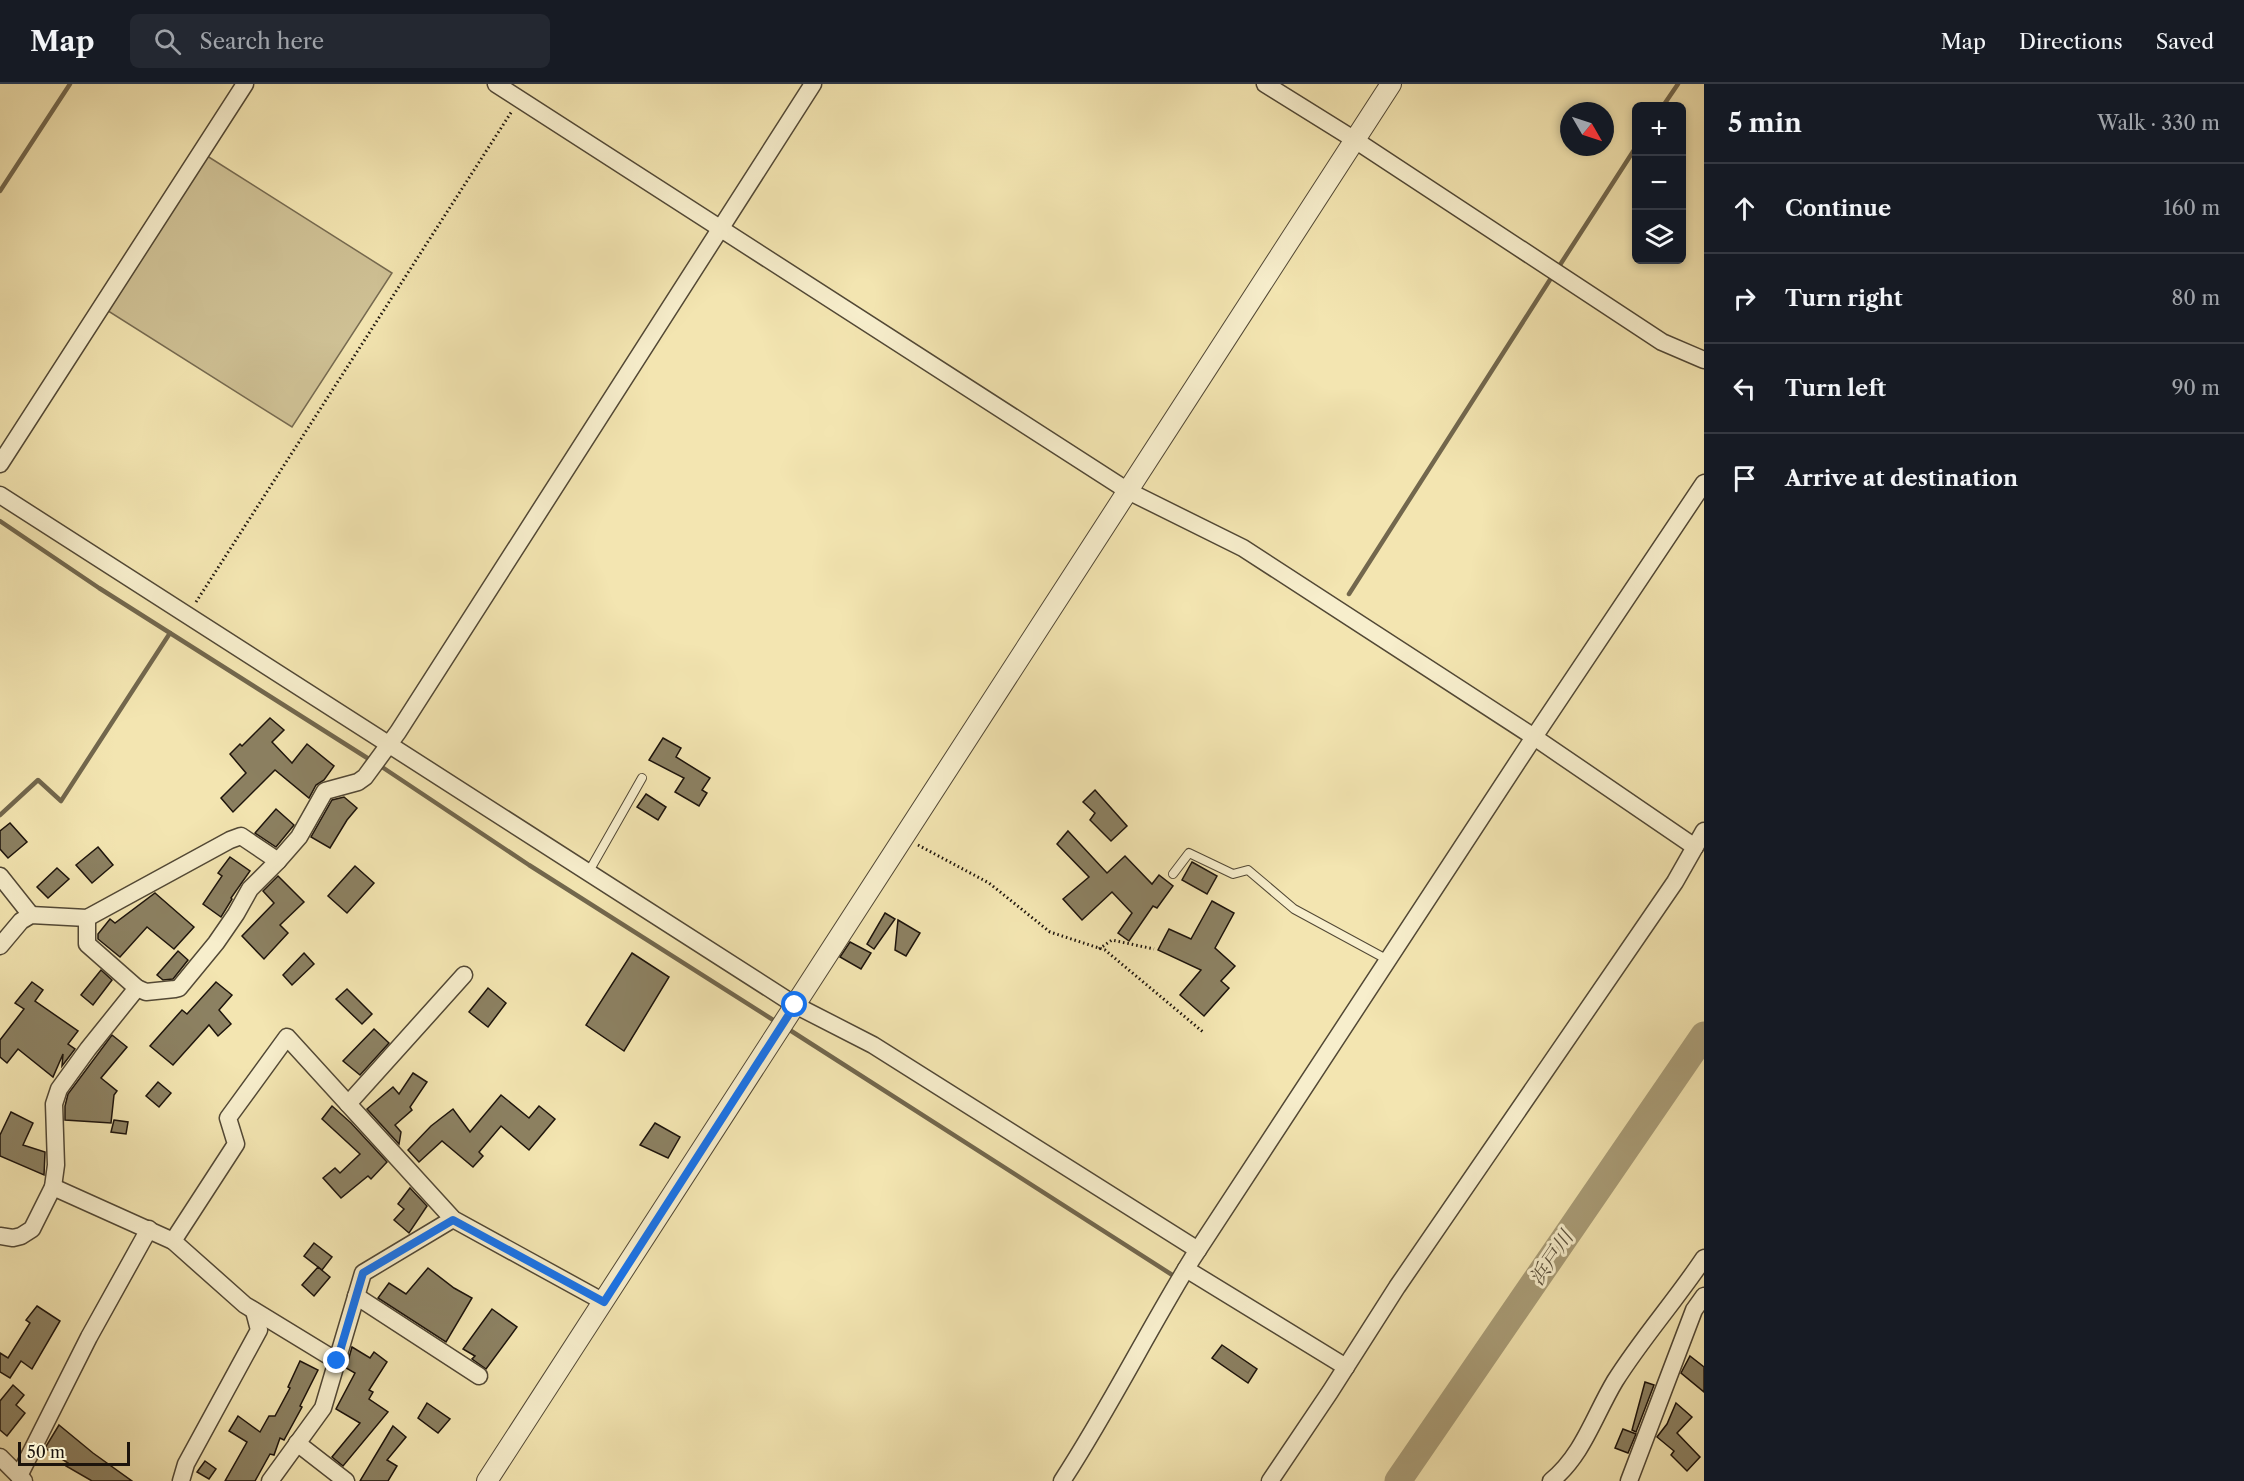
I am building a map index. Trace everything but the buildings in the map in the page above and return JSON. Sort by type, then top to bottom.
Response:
[{"type":"street","points":[[0,464],[245,84]]},
{"type":"street","points":[[496,84],[1128,491],[1243,548],[1534,737],[1695,847]]},
{"type":"street","points":[[87,918],[87,944],[137,988],[146,992],[178,988],[216,942],[250,889],[299,837],[325,791],[358,782],[365,777],[398,732],[813,84]]},
{"type":"street","points":[[1265,84],[1355,140],[1662,342],[1704,360]]},
{"type":"street","points":[[487,1481],[1391,84]]},
{"type":"street","points":[[1062,1481],[1096,1429],[1163,1305],[1192,1259],[1534,737],[1704,483]]},
{"type":"street","points":[[0,495],[187,615],[385,748],[588,874],[791,1010],[873,1045],[1192,1259],[1346,1367]]},
{"type":"street","points":[[1269,1481],[1397,1287],[1675,882],[1704,831]]},
{"type":"street","points":[[0,946],[21,921],[31,915],[87,918],[241,836],[278,861]]},
{"type":"street","points":[[0,876],[31,915]]},
{"type":"street","points":[[348,1104],[464,975]]},
{"type":"street","points":[[0,1236],[13,1238],[32,1229],[53,1187],[56,1165],[54,1104],[59,1089],[87,1049],[137,988]]},
{"type":"street","points":[[173,1241],[236,1144],[228,1118],[287,1037],[453,1220],[604,1302]]},
{"type":"street","points":[[53,1187],[173,1241],[245,1305],[337,1361]]},
{"type":"street","points":[[270,1481],[323,1408],[363,1273],[453,1220]]},
{"type":"street","points":[[0,1457],[21,1479],[89,1337],[149,1229]]},
{"type":"street","points":[[1551,1481],[1565,1470],[1587,1438],[1616,1380],[1704,1258]]},
{"type":"street","points":[[356,1296],[479,1376]]},
{"type":"street","points":[[1629,1481],[1700,1308]]},
{"type":"street","points":[[181,1481],[186,1464],[259,1330],[254,1311]]},
{"type":"street","points":[[297,1443],[346,1481]]},
{"type":"lane","points":[[588,874],[642,778]]},
{"type":"lane","points":[[1173,874],[1189,853],[1233,874],[1248,870],[1294,909],[1388,960]]},
{"type":"path","points":[[187,615],[520,100]]},
{"type":"path","points":[[903,837],[989,883],[1050,932],[1100,949],[1117,958],[1149,989],[1203,1032]]},
{"type":"path","points":[[1100,949],[1112,940],[1154,949]]},
{"type":"shaded area","points":[[204,154],[392,273],[292,427],[105,309]]},
{"type":"waterway","points":[[0,191],[70,84]]},
{"type":"waterway","points":[[1666,102],[1678,84]]},
{"type":"waterway","points":[[1558,268],[1632,153]]},
{"type":"waterway","points":[[1349,594],[1553,275]]},
{"type":"waterway","points":[[0,521],[99,588],[372,761]]},
{"type":"waterway","points":[[0,815],[38,780],[61,801],[170,633]]},
{"type":"waterway","points":[[379,765],[529,865],[778,1023]]},
{"type":"waterway","points":[[785,1027],[1177,1278]]},
{"type":"waterway","name":"浜戸川","points":[[1398,1481],[1704,1035]]},
{"type":"route","points":[[337,1361],[363,1273],[453,1220],[604,1302],[795,1005]]}]
